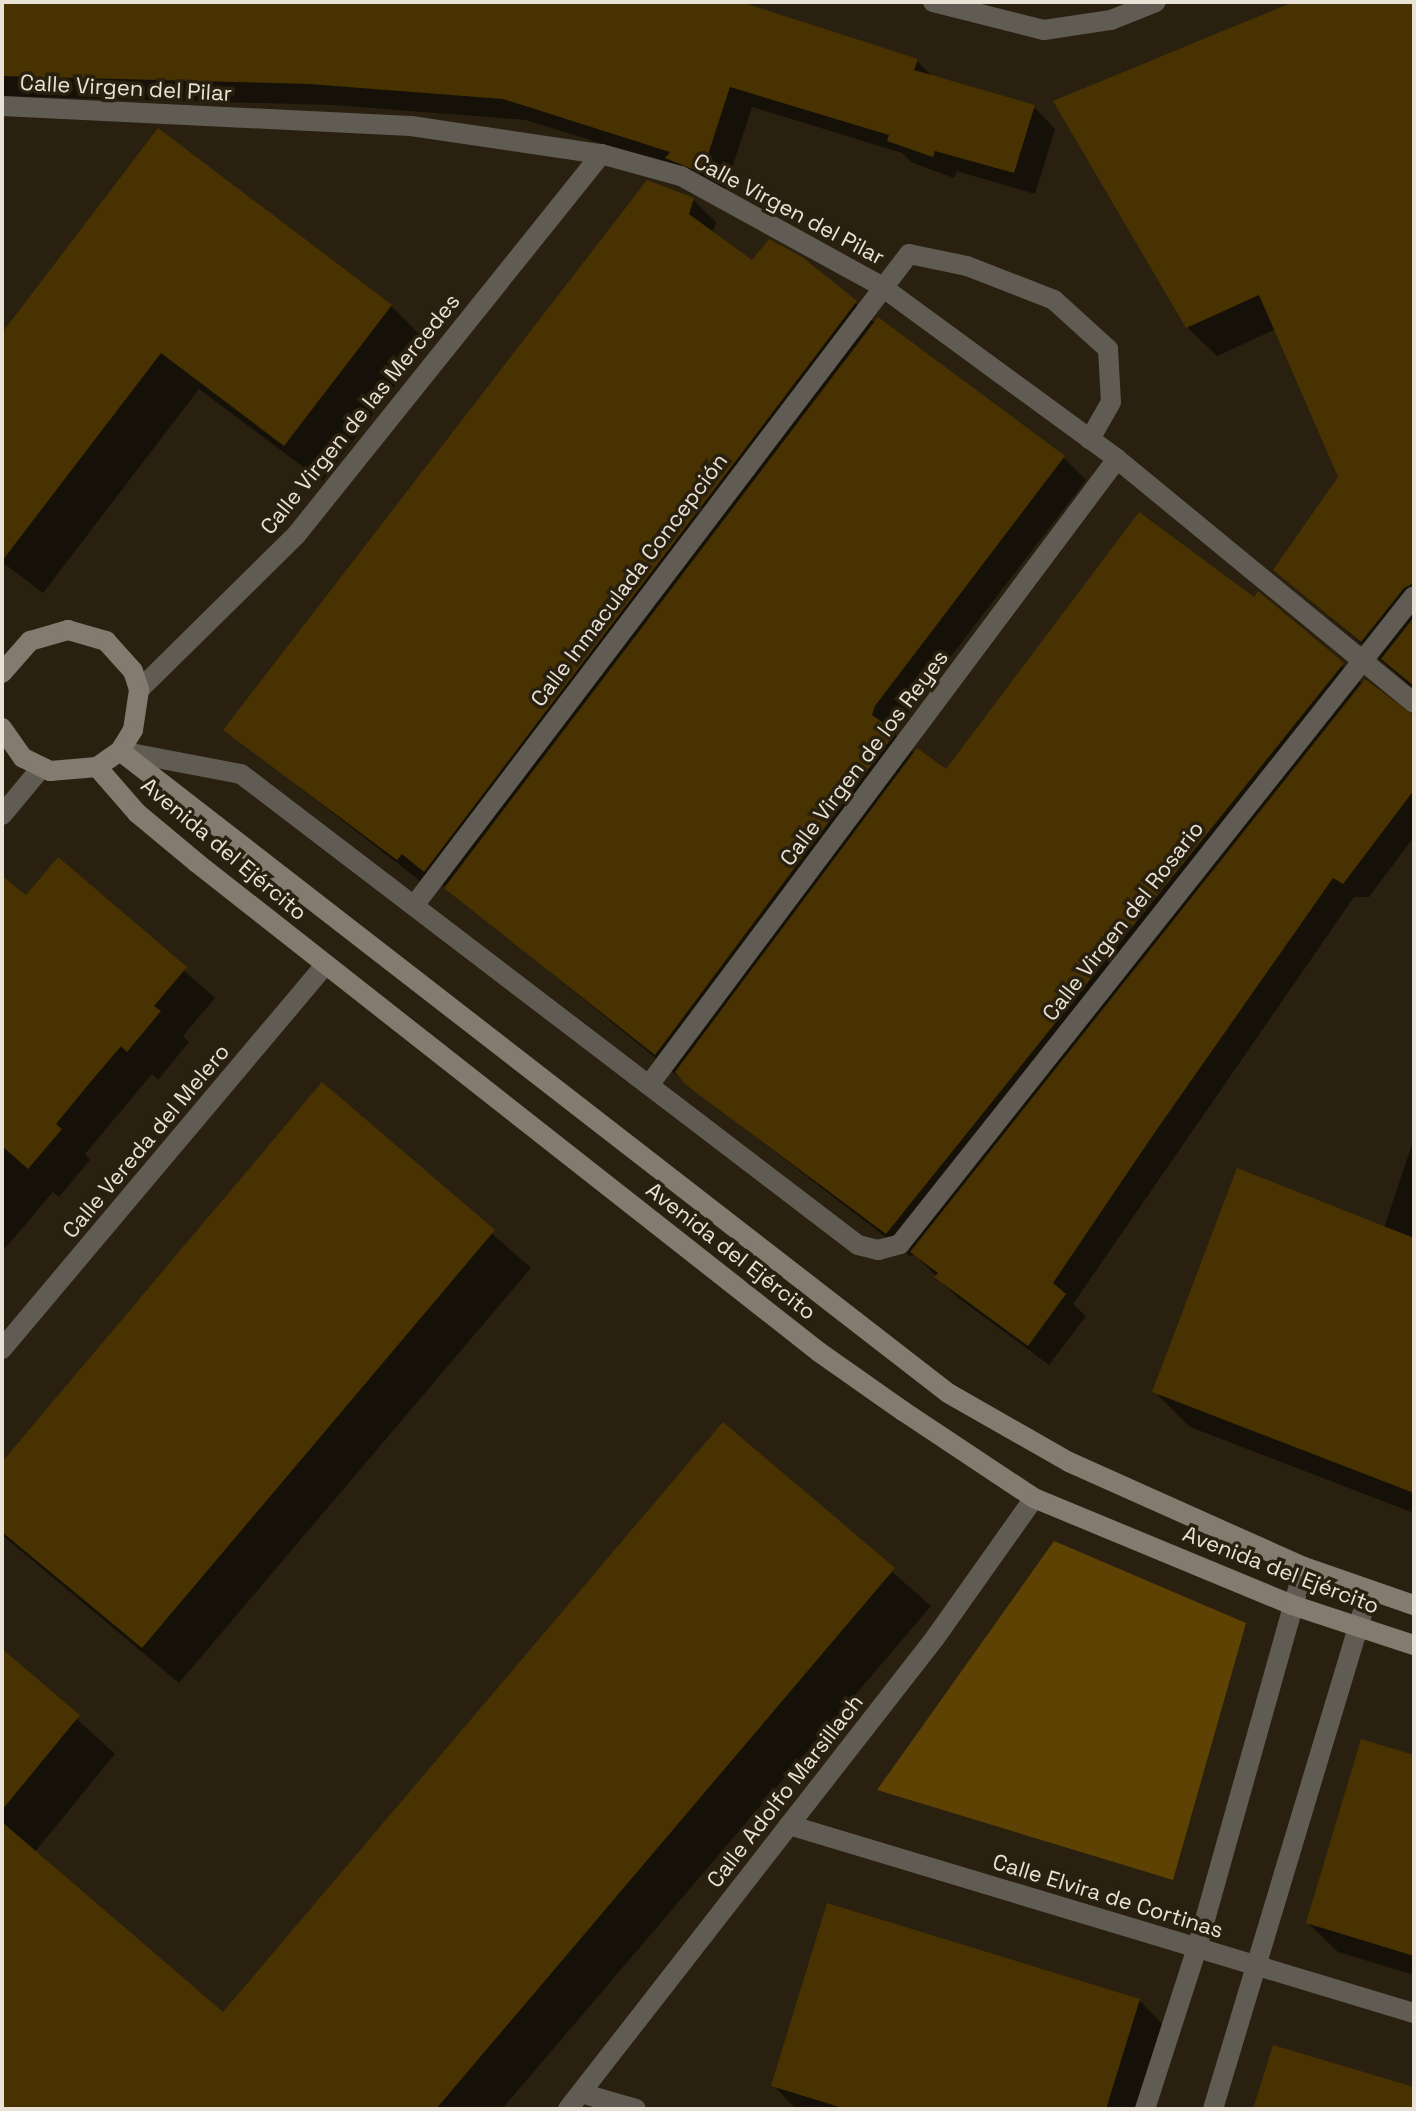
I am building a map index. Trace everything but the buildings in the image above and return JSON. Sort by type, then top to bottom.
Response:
[{"type":"street","points":[[933,2],[1044,30],[1111,20],[1156,2]]},
{"type":"street","name":"Calle Virgen del Pilar","points":[[2,106],[411,126],[601,154],[681,176],[881,286],[1117,459],[1414,703]]},
{"type":"street","name":"Calle Virgen de las Mercedes","points":[[139,690],[297,534],[601,154]]},
{"type":"street","name":"Calle Inmaculada Concepción","points":[[416,903],[881,286],[909,254],[967,266],[1054,300],[1108,349],[1111,402],[1090,439]]},
{"type":"street","name":"Calle Virgen de los Reyes","points":[[649,1085],[1117,459]]},
{"type":"street","name":"Calle Virgen del Rosario","points":[[649,1085],[858,1245],[878,1250],[900,1244],[1360,660],[1414,596]]},
{"type":"street","points":[[2,671],[30,641],[48,633],[78,631],[106,641],[121,655],[139,690],[133,730],[120,751],[97,767],[73,773],[42,767],[4,742]]},
{"type":"street","points":[[120,751],[241,774],[416,903],[649,1085]]},
{"type":"street","name":"Avenida del Ejército","points":[[120,751],[948,1393],[1069,1462],[1304,1567],[1414,1605]]},
{"type":"street","points":[[2,815],[42,767]]},
{"type":"street","name":"Avenida del Ejército","points":[[97,767],[137,813],[819,1352],[1034,1498],[1292,1605],[1414,1645]]},
{"type":"street","name":"Calle Vereda del Melero","points":[[2,1349],[326,964]]},
{"type":"street","name":"Calle Adolfo Marsillach","points":[[568,2109],[935,1638],[1034,1498]]},
{"type":"street","points":[[1145,2109],[1197,1948],[1304,1567]]},
{"type":"street","points":[[1213,2109],[1259,1966],[1369,1591]]},
{"type":"street","name":"Calle Elvira de Cortinas","points":[[789,1825],[1414,2013]]},
{"type":"street","points":[[581,2093],[636,2109]]},
{"type":"shaded area","points":[[1054,1541],[1246,1623],[1173,1880],[877,1790]]}]
